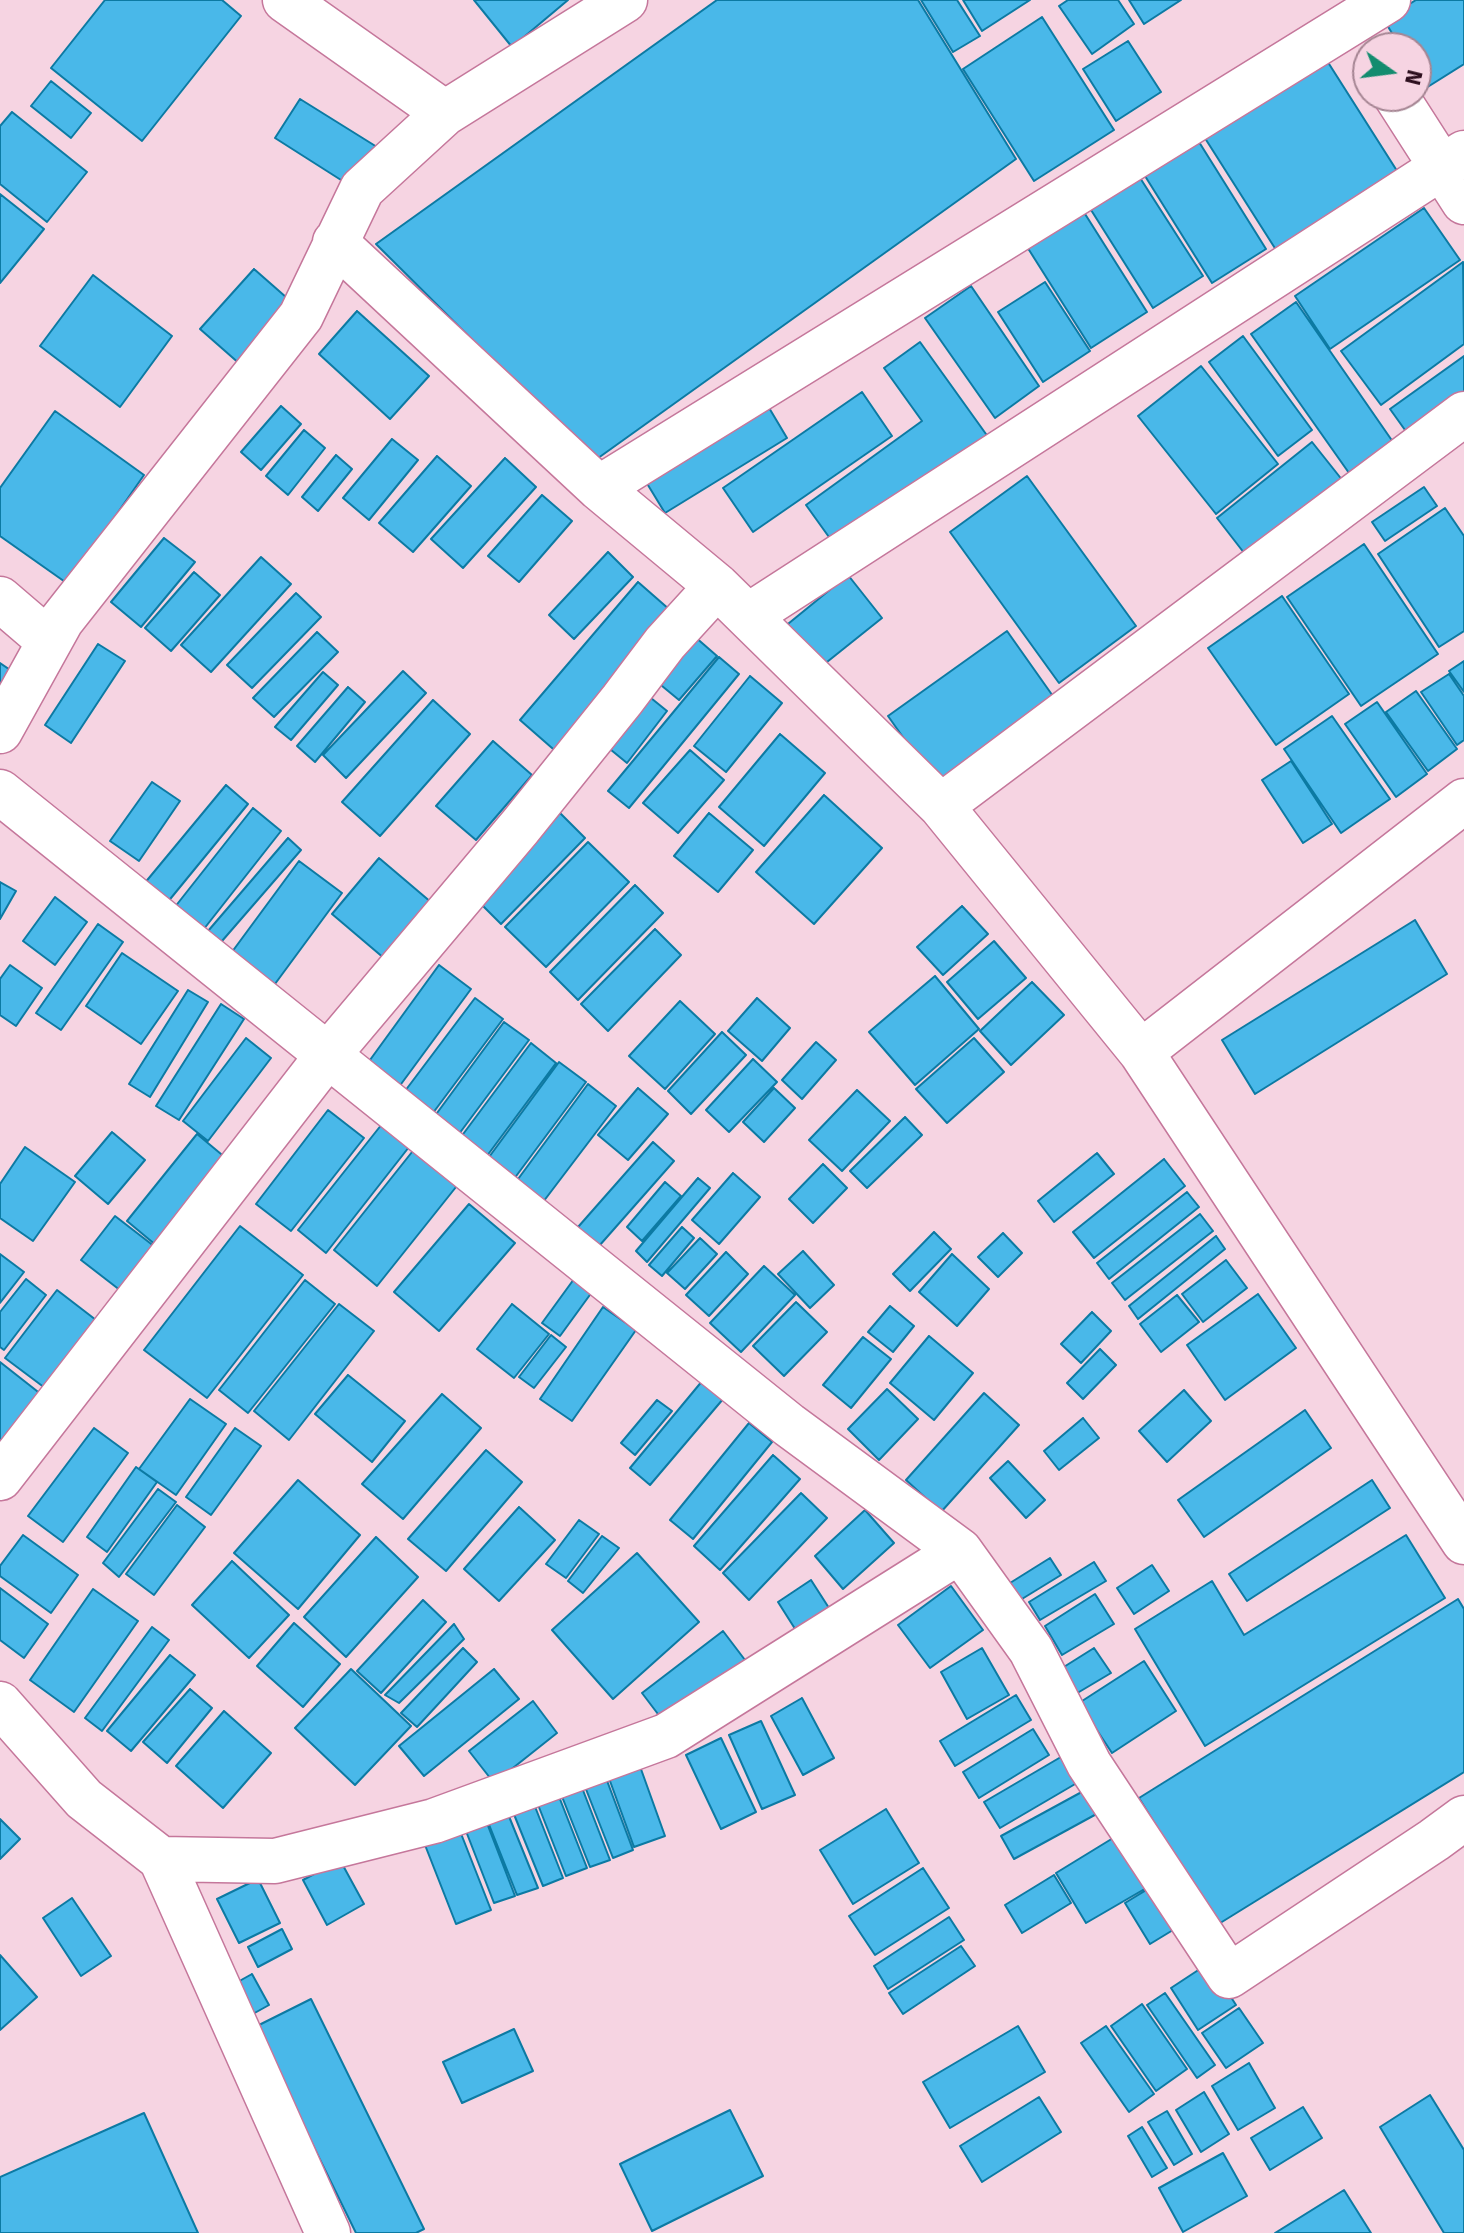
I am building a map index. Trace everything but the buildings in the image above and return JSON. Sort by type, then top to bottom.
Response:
[{"type":"street","points":[[285,0],[445,113]]},
{"type":"street","points":[[0,731],[61,621],[301,316],[362,189],[445,113],[625,0]]},
{"type":"street","points":[[599,488],[1388,0]]},
{"type":"street","points":[[748,616],[1457,174],[1409,112]]},
{"type":"street","points":[[335,242],[599,488],[717,586],[941,806],[1141,1052],[1464,1542]]},
{"type":"street","points":[[941,806],[1464,414]]},
{"type":"street","points":[[0,1478],[327,1056],[520,827],[665,643],[717,586]]},
{"type":"street","points":[[0,599],[49,641]]},
{"type":"street","points":[[0,792],[789,1425],[960,1551],[1031,1650],[1089,1764],[1229,1976],[1464,1818]]},
{"type":"street","points":[[1141,1052],[1464,801]]},
{"type":"street","points":[[161,1859],[275,1861],[434,1821],[666,1736],[960,1551]]},
{"type":"street","points":[[0,1704],[84,1799],[161,1859],[328,2233]]}]
